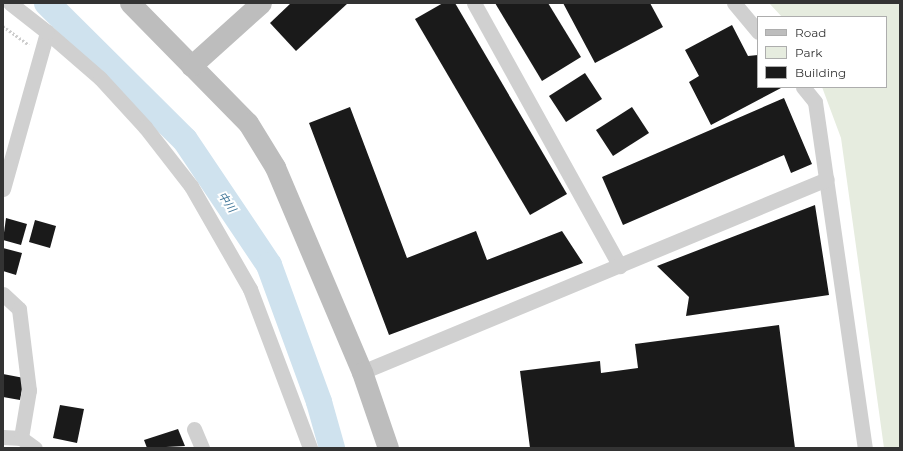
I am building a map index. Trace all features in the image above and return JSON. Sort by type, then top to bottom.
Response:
[{"type":"street","points":[[10,3],[48,32],[100,78],[145,127],[191,186],[250,289],[310,448]]},
{"type":"street","points":[[130,3],[248,123],[275,167],[362,372],[388,448]]},
{"type":"street","points":[[191,66],[261,3]]},
{"type":"street","points":[[474,3],[620,266]]},
{"type":"street","points":[[734,3],[757,31]]},
{"type":"street","points":[[3,189],[48,32]]},
{"type":"street","points":[[804,88],[815,102],[865,448]]},
{"type":"street","points":[[362,372],[827,179]]},
{"type":"street","points":[[3,294],[19,309],[29,390],[21,438]]},
{"type":"street","points":[[194,429],[202,448]]},
{"type":"street","points":[[3,437],[21,438],[35,448]]},
{"type":"path","points":[[3,26],[42,52]]},
{"type":"green space","points":[[769,3],[900,3],[900,448],[884,448],[841,138],[822,88],[887,88],[887,16],[781,16]]},
{"type":"building","points":[[291,3],[348,3],[296,51],[270,23]]},
{"type":"building","points":[[443,3],[455,3],[567,194],[530,215],[415,19]]},
{"type":"building","points":[[495,3],[548,3],[581,57],[542,81]]},
{"type":"building","points":[[563,3],[650,3],[663,27],[595,63]]},
{"type":"building","points":[[732,25],[748,56],[757,55],[757,88],[781,88],[711,125],[689,82],[699,76],[685,50]]},
{"type":"building","points":[[585,73],[602,99],[566,122],[549,96]]},
{"type":"building","points":[[784,98],[812,164],[791,173],[784,155],[623,225],[602,177]]},
{"type":"building","points":[[350,107],[407,258],[476,231],[487,260],[562,231],[583,263],[389,335],[309,123]]},
{"type":"building","points":[[632,107],[649,133],[613,156],[596,130]]},
{"type":"building","points":[[815,205],[829,295],[686,316],[689,297],[657,266]]},
{"type":"building","points":[[6,218],[27,224],[21,245],[3,240]]},
{"type":"building","points":[[35,220],[56,226],[50,248],[29,242]]},
{"type":"building","points":[[3,248],[22,253],[16,275],[3,271]]},
{"type":"building","points":[[779,325],[795,448],[530,448],[520,371],[600,361],[601,373],[638,368],[635,344]]},
{"type":"building","points":[[3,374],[24,378],[20,400],[3,397]]},
{"type":"building","points":[[60,405],[84,409],[77,443],[53,438]]},
{"type":"building","points":[[178,429],[185,446],[147,448],[144,440]]},
{"type":"waterway","name":"中川","points":[[47,3],[185,140],[269,265],[319,402],[332,448]]}]
